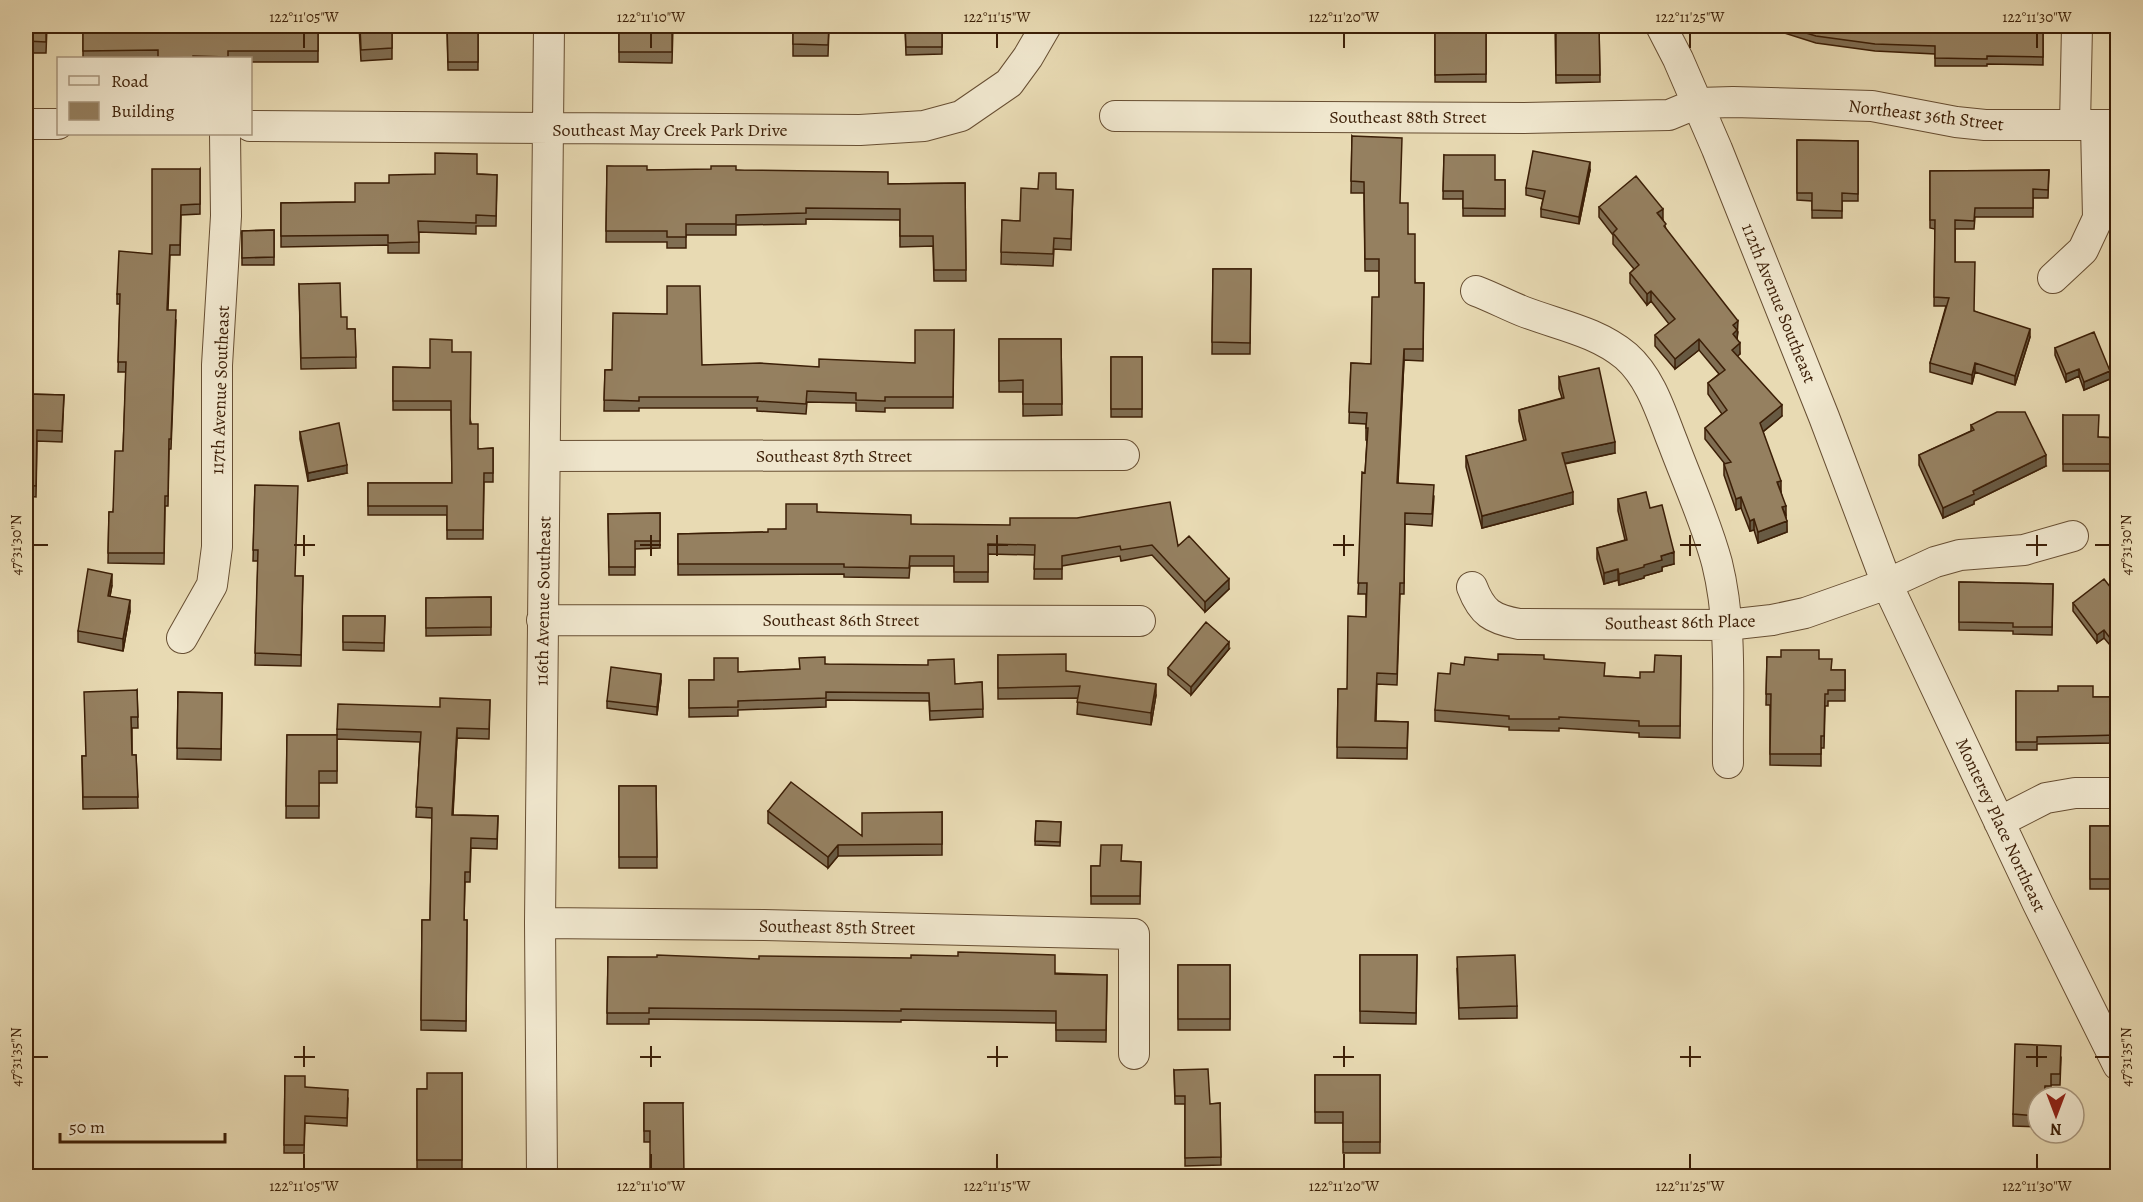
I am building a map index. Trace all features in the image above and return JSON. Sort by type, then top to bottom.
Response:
[{"type":"street","name":"116th Avenue Southeast","points":[[542,1176],[540,923],[549,26]]},
{"type":"street","name":"Southeast May Creek Park Drive","points":[[252,126],[860,130],[904,128],[961,116],[1009,83],[1046,26]]},
{"type":"street","name":"112th Avenue Southeast","points":[[1661,26],[1698,102],[1820,406],[1887,584]]},
{"type":"street","points":[[2053,278],[2083,250],[2098,218],[2096,125],[2078,26]]},
{"type":"street","name":"Southeast 88th Street","points":[[1115,116],[1522,118],[1669,115],[1698,102]]},
{"type":"street","name":"Northeast 36th Street","points":[[1698,102],[1872,106],[1956,122],[1985,125],[2096,125]]},
{"type":"street","points":[[26,124],[57,124]]},
{"type":"street","name":"117th Avenue Southeast","points":[[182,638],[212,585],[217,547],[217,365],[226,216],[225,135]]},
{"type":"street","points":[[1476,291],[1604,341],[1627,357],[1642,374],[1656,400],[1717,563],[1727,625],[1728,763]]},
{"type":"street","name":"Southeast 87th Street","points":[[545,456],[1124,455]]},
{"type":"street","name":"Southeast 86th Place","points":[[1472,587],[1478,602],[1487,612],[1501,621],[1519,624],[1727,625],[1772,620],[1805,613],[1887,584],[1935,562],[1960,555],[2024,550],[2073,536]]},
{"type":"street","name":"Monterey Place Northeast","points":[[1887,584],[1999,822],[2118,1065]]},
{"type":"street","name":"Southeast 86th Street","points":[[542,620],[1140,621]]},
{"type":"street","points":[[1999,822],[2046,798],[2074,793],[2118,793]]},
{"type":"street","name":"Southeast 85th Street","points":[[540,923],[764,925],[1134,934],[1134,1054]]},
{"type":"building","points":[[26,26],[46,26],[46,42],[26,41]]},
{"type":"building","points":[[83,26],[318,26],[318,51],[228,51],[228,57],[158,57],[158,50],[83,51]]},
{"type":"building","points":[[360,26],[392,26],[392,48],[361,50]]},
{"type":"building","points":[[447,26],[478,26],[478,62],[448,62]]},
{"type":"building","points":[[619,26],[672,26],[672,52],[619,52]]},
{"type":"building","points":[[793,26],[829,26],[828,45],[793,44]]},
{"type":"building","points":[[905,26],[942,26],[942,47],[906,47]]},
{"type":"building","points":[[1556,26],[1599,26],[1600,75],[1556,75]]},
{"type":"building","points":[[1783,26],[2043,26],[2043,57],[1935,58],[1935,46],[1875,44],[1816,36]]},
{"type":"building","points":[[1435,27],[1486,27],[1486,74],[1435,75]]},
{"type":"building","points":[[1352,136],[1402,138],[1400,203],[1408,203],[1408,234],[1415,234],[1415,283],[1424,283],[1423,349],[1404,349],[1397,483],[1434,485],[1432,514],[1405,513],[1404,583],[1400,583],[1397,674],[1377,673],[1375,721],[1408,722],[1407,748],[1337,747],[1338,689],[1347,689],[1348,616],[1366,617],[1367,583],[1358,583],[1362,472],[1365,473],[1368,428],[1366,428],[1367,413],[1349,412],[1351,363],[1371,364],[1372,297],[1379,297],[1379,259],[1365,259],[1364,182],[1351,181]]},
{"type":"building","points":[[1797,140],[1858,141],[1858,194],[1842,193],[1842,211],[1812,210],[1812,193],[1797,193]]},
{"type":"building","points":[[1533,151],[1590,162],[1579,217],[1541,209],[1545,191],[1526,188]]},
{"type":"building","points":[[435,153],[477,154],[477,174],[497,175],[496,216],[476,215],[476,223],[418,221],[419,242],[388,243],[388,235],[281,236],[281,203],[355,202],[355,183],[389,183],[389,175],[435,174]]},
{"type":"building","points":[[1444,155],[1495,155],[1495,180],[1505,180],[1505,209],[1463,208],[1463,191],[1443,191]]},
{"type":"building","points":[[607,166],[647,166],[647,170],[711,169],[711,166],[736,166],[736,170],[888,172],[888,184],[965,183],[966,270],[934,270],[933,236],[900,236],[900,209],[806,208],[806,213],[736,215],[736,224],[686,224],[686,237],[667,237],[667,231],[606,231]]},
{"type":"building","points":[[152,169],[200,169],[200,204],[181,205],[180,245],[170,245],[167,310],[176,310],[168,496],[165,496],[164,553],[108,553],[109,512],[113,512],[115,451],[123,451],[126,362],[118,362],[119,251],[152,254]]},
{"type":"building","points":[[2049,170],[2048,190],[2033,189],[2033,208],[1975,208],[1974,221],[1955,220],[1955,262],[1975,262],[1974,311],[2030,329],[2015,376],[1975,363],[1972,375],[1930,363],[1949,298],[1934,297],[1935,220],[1930,220],[1930,171]]},
{"type":"building","points":[[1039,173],[1056,173],[1056,189],[1073,190],[1071,239],[1054,238],[1053,254],[1001,252],[1002,220],[1020,221],[1021,188],[1038,189]]},
{"type":"building","points":[[1636,176],[1663,209],[1657,213],[1666,224],[1664,226],[1738,321],[1733,325],[1737,330],[1733,334],[1740,343],[1732,350],[1782,405],[1760,423],[1781,481],[1777,482],[1786,506],[1782,507],[1787,521],[1758,532],[1754,519],[1750,521],[1741,497],[1736,499],[1724,464],[1731,462],[1705,428],[1727,410],[1708,383],[1725,370],[1699,339],[1675,359],[1655,335],[1675,319],[1651,291],[1647,294],[1630,273],[1639,265],[1613,233],[1617,229],[1599,207]]},
{"type":"building","points":[[274,230],[274,257],[242,258],[242,231]]},
{"type":"building","points":[[1213,269],[1251,269],[1250,343],[1212,342]]},
{"type":"building","points":[[340,283],[341,317],[347,317],[347,329],[355,329],[356,357],[301,358],[299,284]]},
{"type":"building","points":[[667,286],[700,286],[702,365],[760,363],[819,367],[819,359],[915,363],[915,330],[954,330],[953,397],[885,397],[885,401],[856,400],[856,393],[807,391],[806,404],[757,401],[758,397],[639,397],[639,401],[604,400],[605,370],[612,370],[613,313],[667,314]]},
{"type":"building","points":[[2094,332],[2110,371],[2084,382],[2079,369],[2066,374],[2055,348]]},
{"type":"building","points":[[430,339],[452,340],[452,352],[471,352],[470,424],[478,424],[478,449],[493,448],[493,473],[484,473],[483,530],[447,530],[447,506],[368,506],[368,483],[452,483],[451,401],[393,401],[393,367],[430,368]]},
{"type":"building","points":[[999,339],[1061,339],[1062,404],[1023,404],[1023,380],[999,381]]},
{"type":"building","points":[[1111,357],[1142,357],[1142,409],[1111,409]]},
{"type":"building","points":[[26,358],[28,358],[27,394],[64,395],[62,431],[37,430],[36,486],[26,485]]},
{"type":"building","points":[[1599,368],[1615,442],[1562,453],[1573,492],[1482,516],[1466,456],[1526,440],[1519,410],[1564,398],[1559,377]]},
{"type":"building","points":[[1997,412],[2025,412],[2046,455],[1943,508],[1919,455],[1974,430],[1971,425]]},
{"type":"building","points":[[2063,415],[2099,415],[2098,437],[2118,438],[2118,464],[2063,464]]},
{"type":"building","points":[[339,423],[347,465],[308,473],[300,432]]},
{"type":"building","points":[[255,485],[298,486],[295,576],[303,576],[301,655],[255,653],[258,550],[253,550]]},
{"type":"building","points":[[1646,492],[1650,508],[1662,505],[1674,552],[1661,556],[1662,560],[1644,565],[1644,567],[1619,574],[1618,569],[1604,573],[1597,548],[1627,540],[1618,499]]},
{"type":"building","points":[[1170,502],[1178,546],[1189,536],[1229,579],[1205,602],[1152,545],[1121,550],[1120,546],[1062,556],[1062,569],[1034,569],[1035,545],[988,544],[988,572],[954,572],[954,556],[910,556],[909,568],[844,567],[844,564],[678,564],[678,534],[768,532],[768,529],[786,529],[786,504],[817,504],[817,512],[911,515],[911,524],[1010,525],[1010,518],[1077,518]]},
{"type":"building","points":[[660,513],[660,541],[635,541],[635,567],[609,567],[608,514]]},
{"type":"building","points":[[88,569],[112,574],[108,596],[130,600],[123,639],[78,631]]},
{"type":"building","points":[[2104,579],[2118,597],[2118,632],[2110,638],[2104,630],[2097,635],[2073,603]]},
{"type":"building","points":[[1959,582],[2053,584],[2052,627],[2013,627],[2013,623],[1959,622]]},
{"type":"building","points":[[491,597],[491,627],[426,628],[426,598]]},
{"type":"building","points":[[343,616],[385,616],[384,643],[343,642]]},
{"type":"building","points":[[1206,622],[1229,642],[1191,687],[1168,668]]},
{"type":"building","points":[[1781,650],[1819,650],[1819,659],[1832,659],[1831,670],[1845,670],[1845,690],[1828,690],[1828,694],[1825,694],[1821,754],[1770,754],[1771,694],[1766,694],[1767,657],[1781,657]]},
{"type":"building","points":[[1066,654],[1066,671],[1156,684],[1151,713],[1077,702],[1080,686],[998,688],[998,655]]},
{"type":"building","points":[[1498,654],[1544,655],[1544,659],[1605,663],[1604,676],[1640,678],[1640,672],[1654,672],[1655,655],[1681,656],[1680,726],[1639,726],[1639,721],[1559,717],[1559,719],[1509,719],[1509,716],[1435,710],[1438,673],[1450,674],[1451,663],[1464,665],[1465,657],[1498,660]]},
{"type":"building","points":[[825,657],[825,664],[928,665],[928,660],[954,659],[955,684],[982,682],[983,709],[930,711],[929,693],[826,692],[826,698],[738,701],[738,707],[689,708],[689,680],[714,680],[714,658],[738,658],[738,672],[800,669],[799,658]]},
{"type":"building","points":[[611,667],[661,674],[657,707],[607,701]]},
{"type":"building","points":[[2058,686],[2093,686],[2093,697],[2118,697],[2118,735],[2037,737],[2037,742],[2016,742],[2016,691],[2058,691]]},
{"type":"building","points":[[137,690],[138,717],[131,717],[132,755],[136,755],[138,797],[83,797],[82,756],[86,756],[84,692]]},
{"type":"building","points":[[178,692],[222,693],[221,749],[177,748]]},
{"type":"building","points":[[440,698],[490,700],[489,729],[457,728],[452,815],[498,816],[497,839],[471,838],[470,872],[465,872],[466,1021],[421,1020],[422,920],[430,920],[432,808],[416,807],[421,732],[337,729],[338,704],[440,707]]},
{"type":"building","points":[[287,735],[337,735],[337,771],[319,771],[319,806],[286,806]]},
{"type":"building","points":[[791,782],[862,836],[862,813],[942,812],[942,844],[838,845],[828,857],[768,811]]},
{"type":"building","points":[[619,786],[656,786],[657,857],[619,857]]},
{"type":"building","points":[[1036,821],[1061,822],[1060,842],[1035,841]]},
{"type":"building","points":[[2090,826],[2118,826],[2118,879],[2090,879]]},
{"type":"building","points":[[1101,845],[1122,845],[1121,861],[1141,862],[1140,896],[1091,896],[1091,866],[1100,866]]},
{"type":"building","points":[[958,952],[1055,955],[1055,974],[1107,975],[1106,1030],[1056,1030],[1056,1011],[649,1008],[649,1013],[607,1013],[608,957],[657,957],[657,955],[759,959],[759,956],[911,958],[911,955],[958,956]]},
{"type":"building","points":[[1360,955],[1417,955],[1416,1013],[1360,1011]]},
{"type":"building","points":[[1515,955],[1517,1006],[1459,1008],[1457,957]]},
{"type":"building","points":[[1178,965],[1230,965],[1230,1019],[1178,1019]]},
{"type":"building","points":[[2015,1044],[2061,1046],[2060,1074],[2051,1074],[2051,1085],[2026,1085],[2026,1115],[2013,1114]]},
{"type":"building","points":[[26,1061],[27,1061],[26,1127]]},
{"type":"building","points":[[1208,1069],[1210,1104],[1220,1103],[1221,1157],[1185,1158],[1185,1096],[1175,1096],[1174,1070]]},
{"type":"building","points":[[427,1073],[462,1073],[462,1160],[417,1160],[417,1089],[427,1089]]},
{"type":"building","points":[[1315,1075],[1380,1075],[1380,1142],[1343,1142],[1343,1112],[1315,1112]]},
{"type":"building","points":[[285,1076],[305,1076],[305,1087],[348,1090],[347,1118],[305,1116],[304,1145],[284,1145]]},
{"type":"building","points":[[644,1103],[683,1103],[684,1176],[650,1176],[650,1131],[644,1131]]}]
